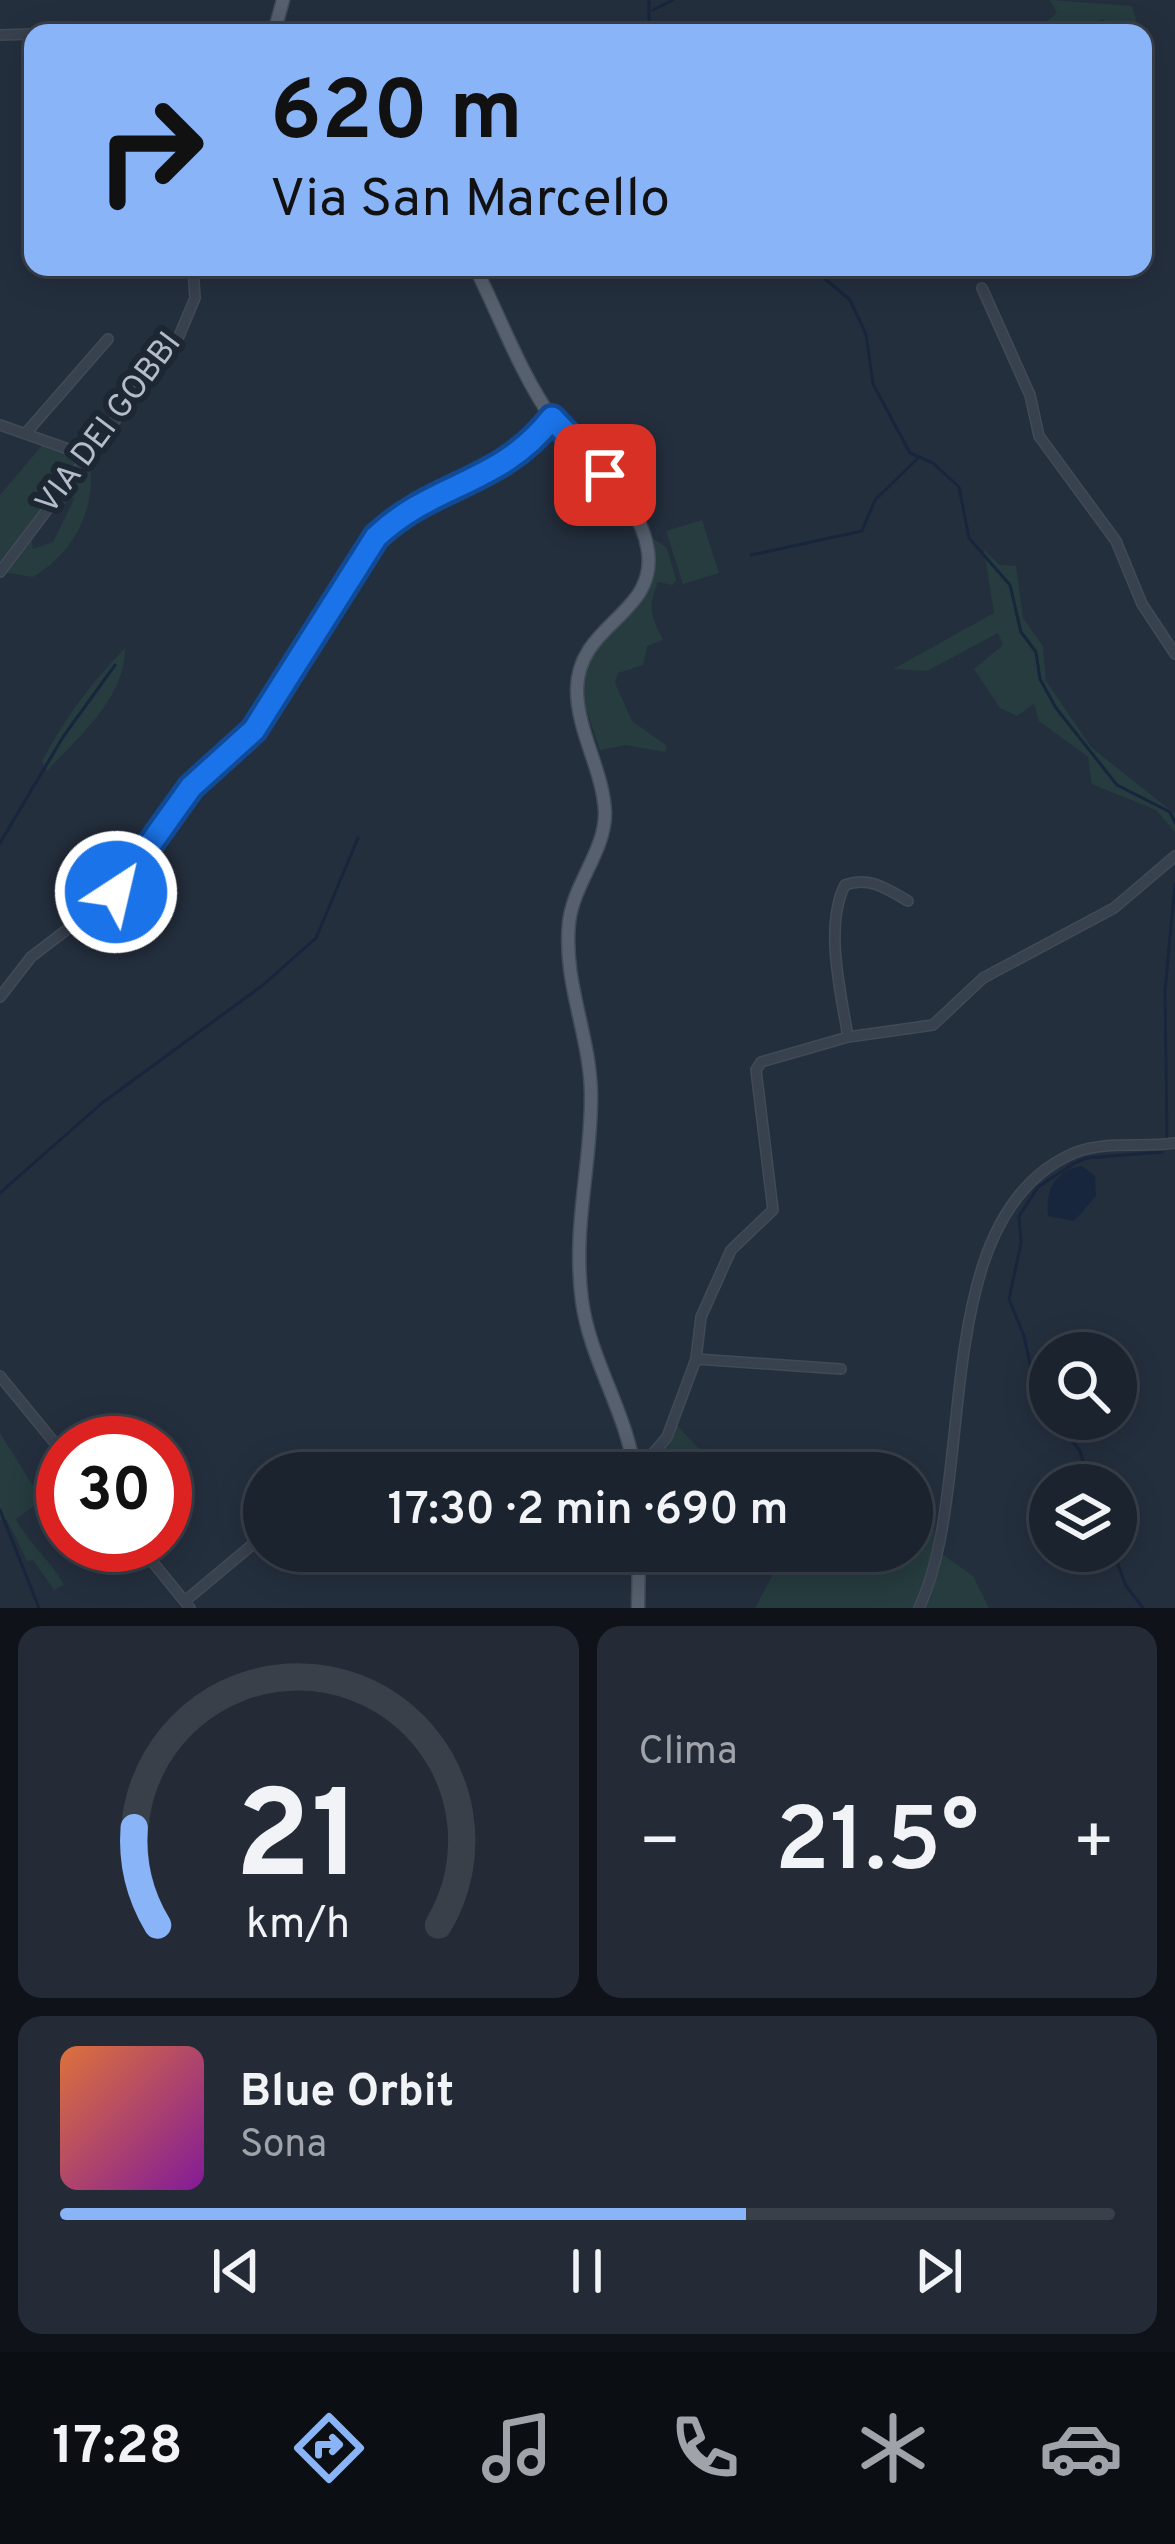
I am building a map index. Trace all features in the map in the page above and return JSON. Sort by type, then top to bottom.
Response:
[{"type":"main road","points":[[480,276],[552,418],[616,488],[648,547],[642,588],[631,607],[586,647],[577,684],[578,708],[605,813],[573,898],[567,952],[590,1084],[578,1215],[580,1279],[586,1322],[632,1452]]},
{"type":"main road","points":[[638,1608],[639,1572]]},
{"type":"street","name":"VIA DEI GOBBI","points":[[0,572],[191,316],[193,276]]},
{"type":"street","points":[[982,288],[1030,395],[1040,436],[1116,541],[1142,604],[1175,654]]},
{"type":"street","points":[[26,433],[108,339]]},
{"type":"street","points":[[0,997],[31,957],[116,892],[191,787],[254,730],[376,537],[425,497],[467,485],[514,459],[552,418]]},
{"type":"street","points":[[0,425],[86,455]]},
{"type":"street","points":[[655,1452],[668,1437],[696,1359],[701,1317],[731,1250],[772,1210],[756,1070],[761,1062],[848,1037],[933,1025],[983,978],[1100,917],[1175,856]]},
{"type":"street","points":[[848,1037],[838,964],[839,896],[845,885],[859,880],[908,901]]},
{"type":"street","points":[[919,1608],[938,1550],[972,1297],[996,1232],[1027,1187],[1071,1154],[1175,1143]]},
{"type":"street","points":[[696,1359],[842,1369]]},
{"type":"street","points":[[0,1376],[36,1420]]},
{"type":"street","points":[[161,1572],[187,1605],[243,1554]]},
{"type":"green space","points":[[1050,0],[1132,6],[1137,24],[1106,24],[1103,19],[1087,24],[1043,24],[1057,13]]},
{"type":"green space","points":[[45,442],[82,455],[0,566],[0,495]]},
{"type":"green space","points":[[89,458],[90,494],[72,541],[33,577],[3,572],[31,537],[33,549],[53,542],[75,497],[58,508],[50,505]]},
{"type":"green space","points":[[702,520],[719,573],[683,584],[666,531]]},
{"type":"green space","points":[[654,539],[667,548],[676,580],[673,585],[658,582],[653,598],[653,617],[663,640],[647,646],[643,665],[618,673],[615,683],[632,721],[667,746],[665,752],[625,745],[600,750],[582,698],[586,655],[630,611]]},
{"type":"green space","points":[[984,550],[1000,565],[1016,566],[1023,618],[1043,646],[1046,681],[1091,747],[1175,814],[1175,832],[1156,810],[1092,784],[1088,757],[1039,721],[1034,704],[1017,716],[1000,708],[974,669],[1003,645],[998,633],[927,671],[893,669],[994,613]]},
{"type":"green space","points":[[125,648],[109,700],[47,771],[42,761],[60,730]]},
{"type":"green space","points":[[677,1425],[702,1452],[655,1452]]},
{"type":"green space","points":[[0,1433],[36,1490],[36,1504],[16,1519],[36,1547],[36,1564],[27,1561],[7,1520],[0,1520]]},
{"type":"green space","points":[[939,1552],[973,1576],[989,1608],[923,1608]]},
{"type":"green space","points":[[41,1572],[55,1572],[64,1585],[54,1590]]},
{"type":"green space","points":[[774,1572],[930,1572],[915,1608],[755,1608]]},
{"type":"water","points":[[1082,1166],[1095,1176],[1096,1196],[1074,1221],[1048,1216],[1054,1183],[1065,1172]]},
{"type":"waterway","points":[[649,0],[649,24]]},
{"type":"waterway","points":[[653,10],[673,0]]},
{"type":"waterway","points":[[822,276],[850,300],[866,334],[873,384],[910,453],[933,463],[959,487],[969,538],[1010,585],[1021,632],[1036,652],[1040,679],[1056,708],[1117,785],[1170,812],[1175,823]]},
{"type":"waterway","points":[[751,555],[862,531],[875,500],[918,458]]},
{"type":"waterway","points":[[0,843],[63,737],[115,665]]},
{"type":"waterway","points":[[0,1193],[102,1103],[263,985],[316,938],[358,838]]},
{"type":"waterway","points":[[1167,1139],[1165,990],[1175,884]]},
{"type":"waterway","points":[[1029,1359],[1009,1299],[1021,1243],[1019,1216],[1038,1187],[1073,1164],[1087,1158],[1162,1152]]},
{"type":"waterway","points":[[1071,1440],[1084,1464]]},
{"type":"waterway","points":[[0,1510],[39,1608]]},
{"type":"waterway","points":[[1121,1572],[1143,1608]]},
{"type":"route","points":[[116,892],[191,787],[254,730],[376,537],[397,517],[425,497],[467,485],[514,459],[552,418],[605,475]]}]
